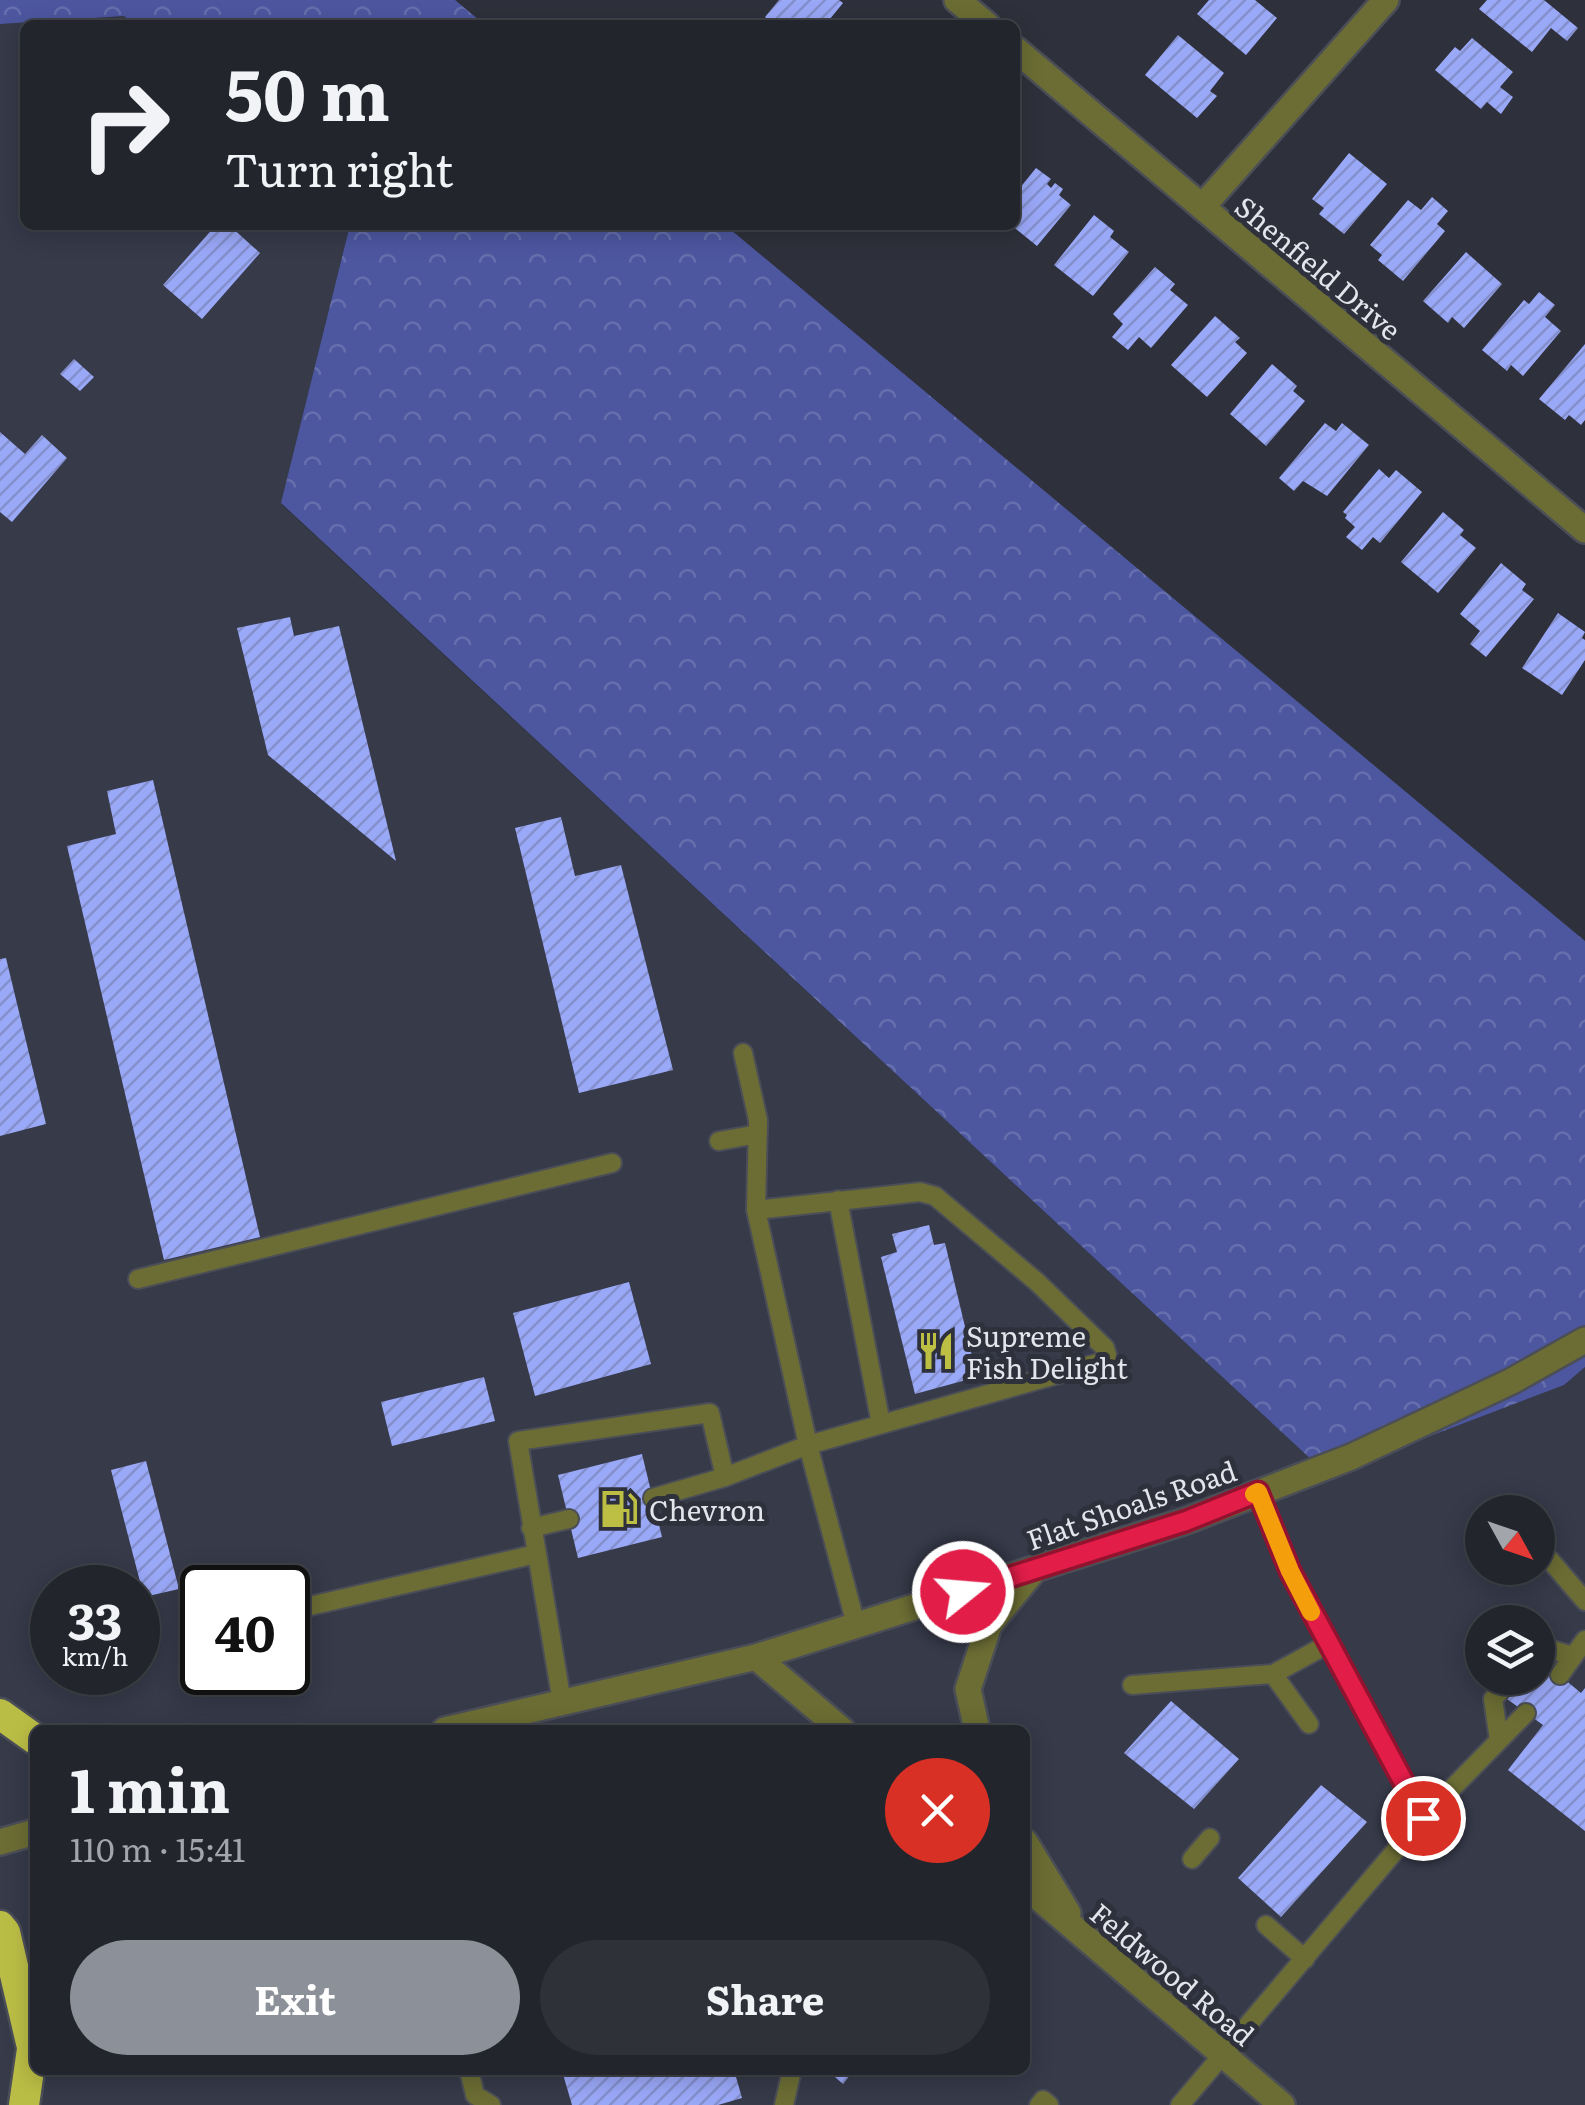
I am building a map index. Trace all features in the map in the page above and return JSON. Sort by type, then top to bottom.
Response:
[{"type":"highway","points":[[0,1714],[30,1735]]},
{"type":"highway","points":[[0,1926],[5,1932],[30,2025]]},
{"type":"highway","points":[[24,2105],[30,2059]]},
{"type":"street","points":[[957,0],[981,20]]},
{"type":"street","points":[[1202,207],[1386,0]]},
{"type":"street","name":"Shenfield Drive","points":[[1020,53],[1585,530]]},
{"type":"street","name":"Flat Shoals Road","points":[[466,1725],[756,1657],[1186,1521],[1351,1456],[1512,1381],[1585,1340]]},
{"type":"street","points":[[975,1725],[968,1689],[990,1626],[1034,1569]]},
{"type":"street","points":[[756,1657],[836,1725]]},
{"type":"street","points":[[0,1842],[30,1833]]},
{"type":"street","points":[[1030,1850],[1081,1934]]},
{"type":"street","name":"Feldwood Road","points":[[1030,1894],[1282,2105]]},
{"type":"lane","points":[[743,1053],[758,1134],[756,1210],[808,1444],[856,1625]]},
{"type":"lane","points":[[719,1141],[758,1134]]},
{"type":"lane","points":[[138,1280],[612,1163]]},
{"type":"lane","points":[[653,1498],[725,1478],[808,1444],[1105,1361],[1104,1348],[1037,1282],[935,1196],[920,1192],[756,1210]]},
{"type":"lane","points":[[838,1200],[881,1424]]},
{"type":"lane","points":[[562,1702],[518,1441],[710,1413],[725,1478]]},
{"type":"lane","points":[[1258,1492],[1290,1571],[1423,1818]]},
{"type":"lane","points":[[531,1528],[568,1519]]},
{"type":"lane","points":[[310,1606],[536,1554]]},
{"type":"lane","points":[[1555,1566],[1585,1601]]},
{"type":"lane","points":[[1560,1674],[1585,1640]]},
{"type":"lane","points":[[1132,1685],[1273,1674],[1328,1644]]},
{"type":"lane","points":[[1555,1650],[1574,1656]]},
{"type":"lane","points":[[1273,1674],[1310,1724]]},
{"type":"lane","points":[[1497,1695],[1493,1699],[1500,1740]]},
{"type":"lane","points":[[1180,2105],[1423,1818],[1526,1713]]},
{"type":"lane","points":[[1192,1859],[1210,1838]]},
{"type":"lane","points":[[1266,1925],[1305,1959]]},
{"type":"lane","points":[[470,2075],[476,2095],[490,2105]]},
{"type":"lane","points":[[784,2105],[791,2075]]},
{"type":"lane","points":[[1039,2105],[1043,2100],[1049,2105]]},
{"type":"shaded area","points":[[124,16],[129,20],[62,20]]},
{"type":"shaded area","points":[[20,23],[20,230],[349,230],[281,504],[1328,1475],[1564,1385],[1585,1367],[1585,2105],[0,2105],[0,24]]},
{"type":"green space","points":[[0,0],[455,0],[479,20],[129,20],[124,16],[0,24]]},
{"type":"green space","points":[[349,230],[731,230],[1585,941],[1585,1367],[1564,1385],[1328,1475],[281,503]]},
{"type":"building","points":[[779,0],[843,3],[829,20],[765,17]]},
{"type":"building","points":[[1209,0],[1255,0],[1277,18],[1246,55],[1197,14]]},
{"type":"building","points":[[1487,0],[1544,0],[1578,28],[1567,41],[1551,28],[1532,52],[1479,9]]},
{"type":"building","points":[[1178,35],[1224,73],[1210,91],[1217,96],[1197,118],[1145,75]]},
{"type":"building","points":[[1472,38],[1513,72],[1500,87],[1513,97],[1501,114],[1487,102],[1481,109],[1435,70],[1455,47],[1460,51]]},
{"type":"building","points":[[1349,153],[1387,184],[1344,234],[1319,214],[1324,208],[1312,199]]},
{"type":"building","points":[[1036,168],[1051,179],[1047,184],[1051,188],[1055,183],[1063,189],[1059,195],[1071,205],[1037,246],[1017,230],[1020,188]]},
{"type":"building","points":[[1432,197],[1448,211],[1437,224],[1445,231],[1403,281],[1378,260],[1382,255],[1370,245],[1408,200],[1421,210]]},
{"type":"building","points":[[1094,215],[1114,231],[1110,237],[1129,252],[1093,296],[1054,265]]},
{"type":"building","points":[[212,230],[235,230],[260,253],[202,319],[163,285]]},
{"type":"building","points":[[1466,252],[1502,284],[1464,328],[1452,317],[1448,323],[1423,301]]},
{"type":"building","points":[[1155,267],[1175,284],[1170,290],[1188,305],[1151,348],[1139,337],[1128,350],[1112,337],[1123,324],[1113,314]]},
{"type":"building","points":[[1539,292],[1555,305],[1545,317],[1561,331],[1523,376],[1511,365],[1507,371],[1482,350],[1524,300],[1529,304]]},
{"type":"building","points":[[1215,316],[1240,338],[1235,342],[1247,353],[1207,397],[1171,365]]},
{"type":"building","points":[[1585,344],[1585,420],[1581,425],[1569,415],[1565,420],[1539,399]]},
{"type":"building","points":[[74,359],[94,377],[80,391],[60,374]]},
{"type":"building","points":[[1272,364],[1297,386],[1293,391],[1305,401],[1266,446],[1230,414]]},
{"type":"building","points":[[1325,423],[1336,431],[1342,423],[1369,445],[1327,496],[1303,481],[1294,491],[1279,478]]},
{"type":"building","points":[[0,432],[25,454],[42,435],[67,458],[12,522],[0,512]]},
{"type":"building","points":[[1379,469],[1389,478],[1396,470],[1422,492],[1380,543],[1373,537],[1362,550],[1346,537],[1355,527],[1343,512]]},
{"type":"building","points":[[1443,512],[1464,530],[1460,535],[1476,548],[1438,593],[1401,562]]},
{"type":"building","points":[[1501,563],[1526,584],[1522,590],[1534,599],[1486,657],[1470,644],[1480,631],[1460,614]]},
{"type":"building","points":[[1558,613],[1585,632],[1585,660],[1562,695],[1522,668]]},
{"type":"building","points":[[290,617],[294,636],[339,626],[396,861],[268,755],[237,628]]},
{"type":"building","points":[[153,780],[260,1237],[164,1260],[67,846],[116,834],[107,791]]},
{"type":"building","points":[[561,817],[575,876],[621,865],[673,1070],[579,1093],[515,828]]},
{"type":"building","points":[[6,958],[46,1124],[0,1136],[0,959]]},
{"type":"building","points":[[929,1225],[934,1245],[945,1243],[977,1377],[915,1394],[881,1257],[897,1252],[892,1234]]},
{"type":"building","points":[[629,1282],[651,1364],[535,1396],[513,1313]]},
{"type":"building","points":[[484,1377],[495,1421],[392,1446],[381,1402]]},
{"type":"building","points":[[642,1454],[662,1537],[578,1558],[558,1475]]},
{"type":"building","points":[[146,1461],[179,1589],[160,1593],[160,1565],[136,1565],[111,1470]]},
{"type":"building","points":[[1555,1671],[1581,1693],[1585,1688],[1585,1831],[1508,1770],[1543,1725],[1507,1699],[1510,1695],[1555,1695]]},
{"type":"building","points":[[1171,1701],[1239,1759],[1194,1809],[1124,1753]]},
{"type":"building","points":[[1321,1785],[1367,1822],[1281,1917],[1238,1878]]},
{"type":"building","points":[[563,2075],[735,2075],[742,2098],[718,2105],[572,2105]]},
{"type":"building","points":[[833,2075],[850,2075],[843,2084]]},
{"type":"slow traffic","points":[[1254,1494],[1258,1492],[1311,1612]]},
{"type":"place","name":"Supreme Fish Delight","points":[[936,1351]]},
{"type":"place","name":"Chevron","points":[[619,1509]]},
{"type":"route","points":[[963,1592],[1186,1521],[1258,1492],[1290,1571],[1423,1818]]}]
